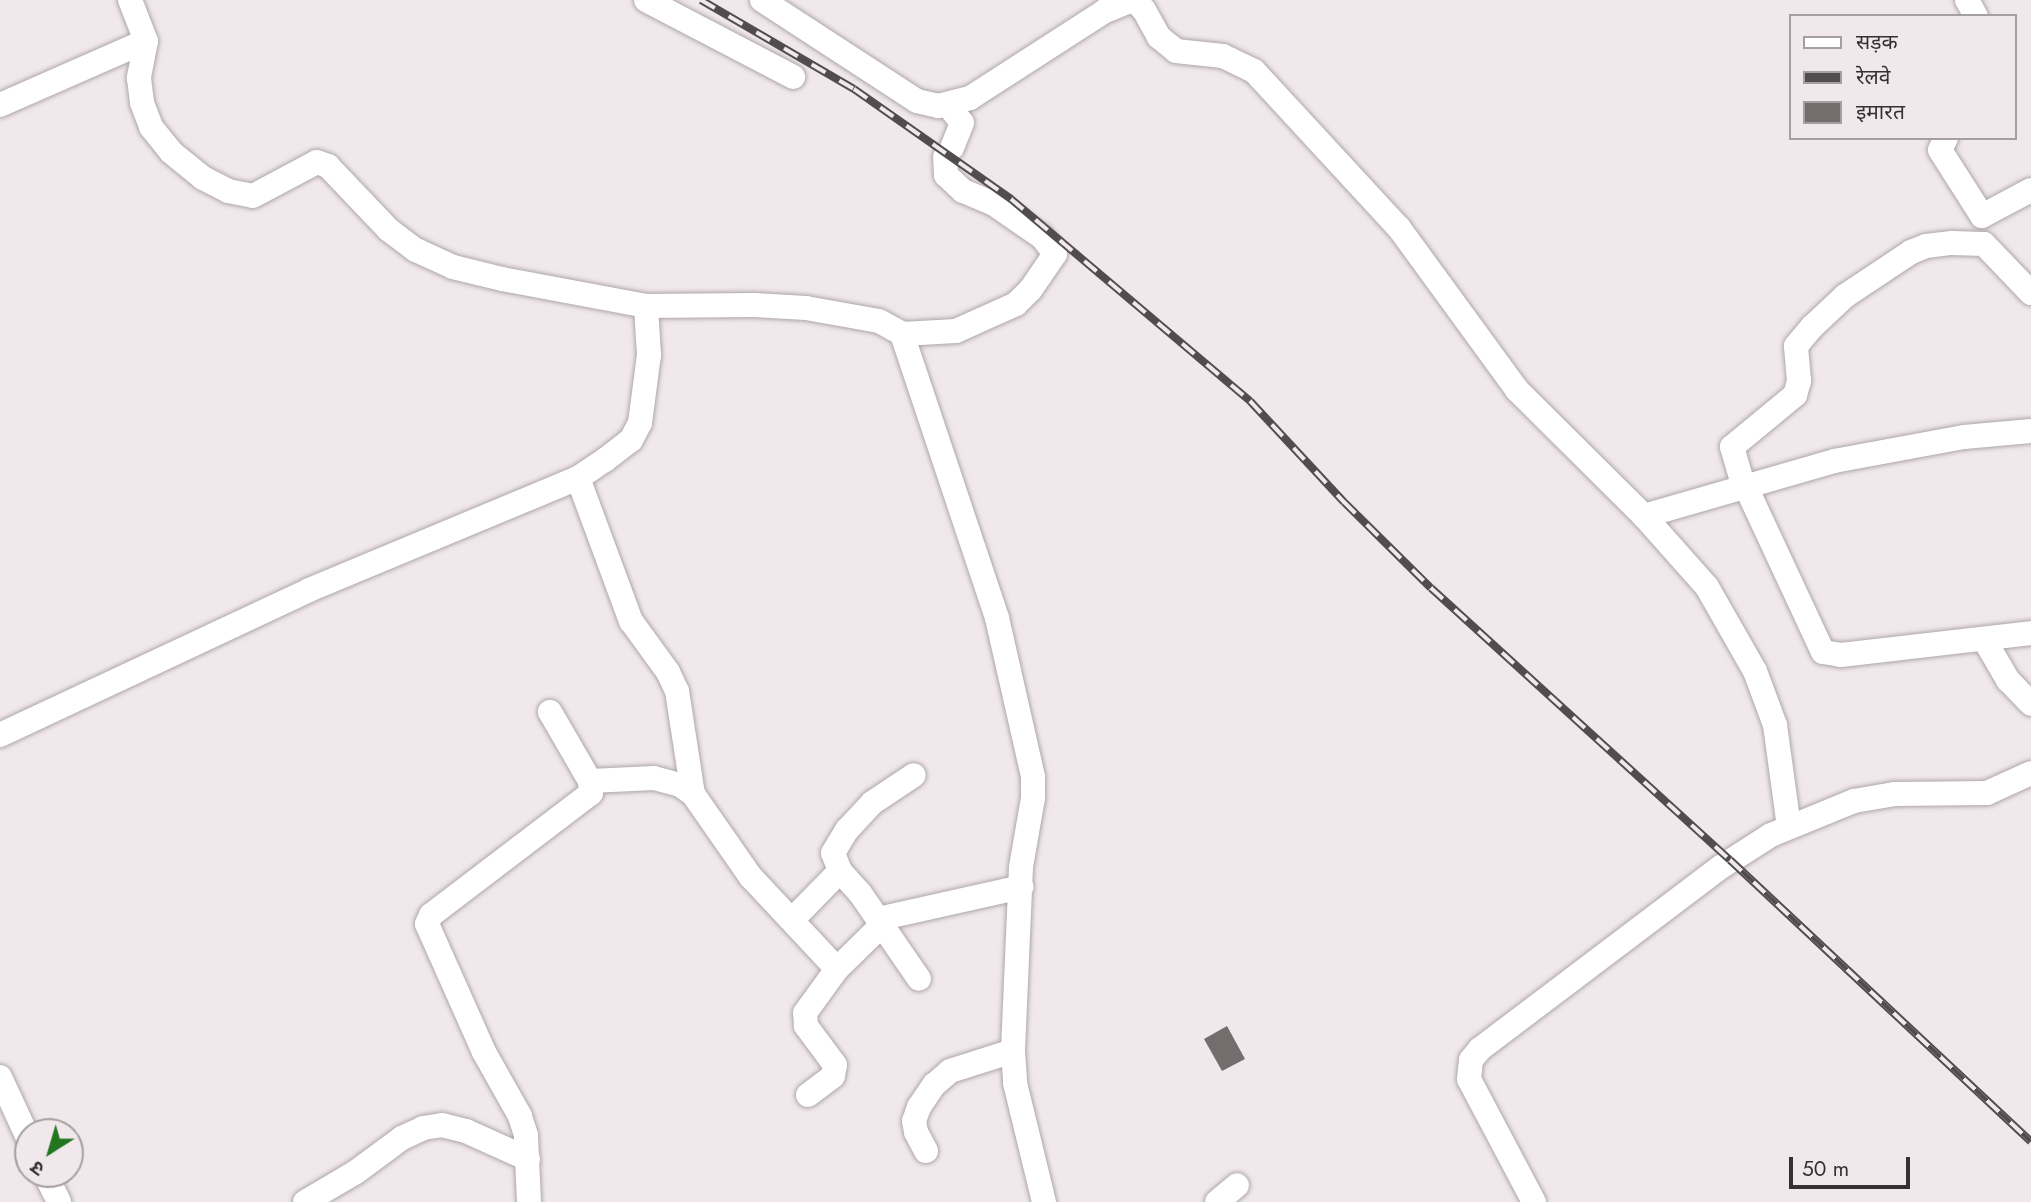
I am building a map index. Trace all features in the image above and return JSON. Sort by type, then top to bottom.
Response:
[{"type":"street","points":[[130,0],[146,41],[139,78],[142,103],[151,127],[171,152],[203,178],[228,191],[253,196],[317,162],[328,166],[390,230],[416,250],[453,267],[646,306],[754,304],[806,308],[879,321],[902,334],[956,331],[1016,304],[1031,289],[1055,254],[1042,237],[994,204],[963,191],[946,175],[949,152],[962,123],[949,106]]},
{"type":"street","points":[[646,0],[793,78]]},
{"type":"street","points":[[762,0],[918,101],[949,106],[970,98],[1105,10],[1133,0],[1144,10],[1159,37],[1176,51],[1223,56],[1254,71],[1399,228],[1517,390],[1644,516],[1707,587],[1755,671],[1776,725],[1789,827]]},
{"type":"street","points":[[0,105],[146,41]]},
{"type":"street","points":[[1945,140],[1940,150],[1982,216],[1984,244],[2031,293]]},
{"type":"street","points":[[1982,216],[2031,190]]},
{"type":"street","points":[[1984,244],[1952,243],[1926,246],[1912,252],[1845,296],[1812,326],[1795,350],[1799,381],[1795,395],[1732,447],[1745,488],[1823,652],[1841,655],[2031,633]]},
{"type":"street","points":[[0,736],[297,596],[578,478],[631,440],[640,423],[649,355],[646,306]]},
{"type":"street","points":[[902,334],[997,618],[1033,778],[1021,887],[1013,1051],[1015,1083],[1044,1202]]},
{"type":"street","points":[[1644,516],[1834,461],[1964,437],[2031,431]]},
{"type":"street","points":[[578,478],[631,621],[668,672],[677,691],[693,794]]},
{"type":"street","points":[[1984,639],[2008,680],[2031,704]]},
{"type":"street","points":[[529,1202],[526,1135],[520,1115],[484,1052],[427,925],[431,915],[587,798],[593,787],[550,712]]},
{"type":"street","points":[[1534,1202],[1469,1079],[1471,1060],[1480,1049],[1746,849],[1789,827],[1854,801],[1895,794],[1987,793],[2031,773]]},
{"type":"street","points":[[915,775],[872,803],[847,830],[833,853],[840,871],[880,922],[919,979]]},
{"type":"street","points":[[590,781],[654,778],[680,785],[693,794],[750,876],[837,969]]},
{"type":"street","points":[[792,920],[840,871]]},
{"type":"street","points":[[808,1095],[835,1071],[832,1058],[804,1020],[818,990],[880,922],[1021,887]]},
{"type":"street","points":[[926,1151],[916,1132],[914,1121],[919,1107],[934,1085],[950,1071],[1013,1051]]},
{"type":"street","points":[[0,1077],[19,1118]]},
{"type":"street","points":[[305,1202],[356,1172],[402,1138],[423,1128],[442,1125],[466,1131],[528,1158]]},
{"type":"street","points":[[1217,1202],[1237,1185]]},
{"type":"building","points":[[1227,1026],[1245,1059],[1222,1071],[1204,1039]]},
{"type":"railway","points":[[701,0],[854,89],[1011,199],[1250,401],[1344,502],[1431,588],[1730,860],[2031,1142]]}]
